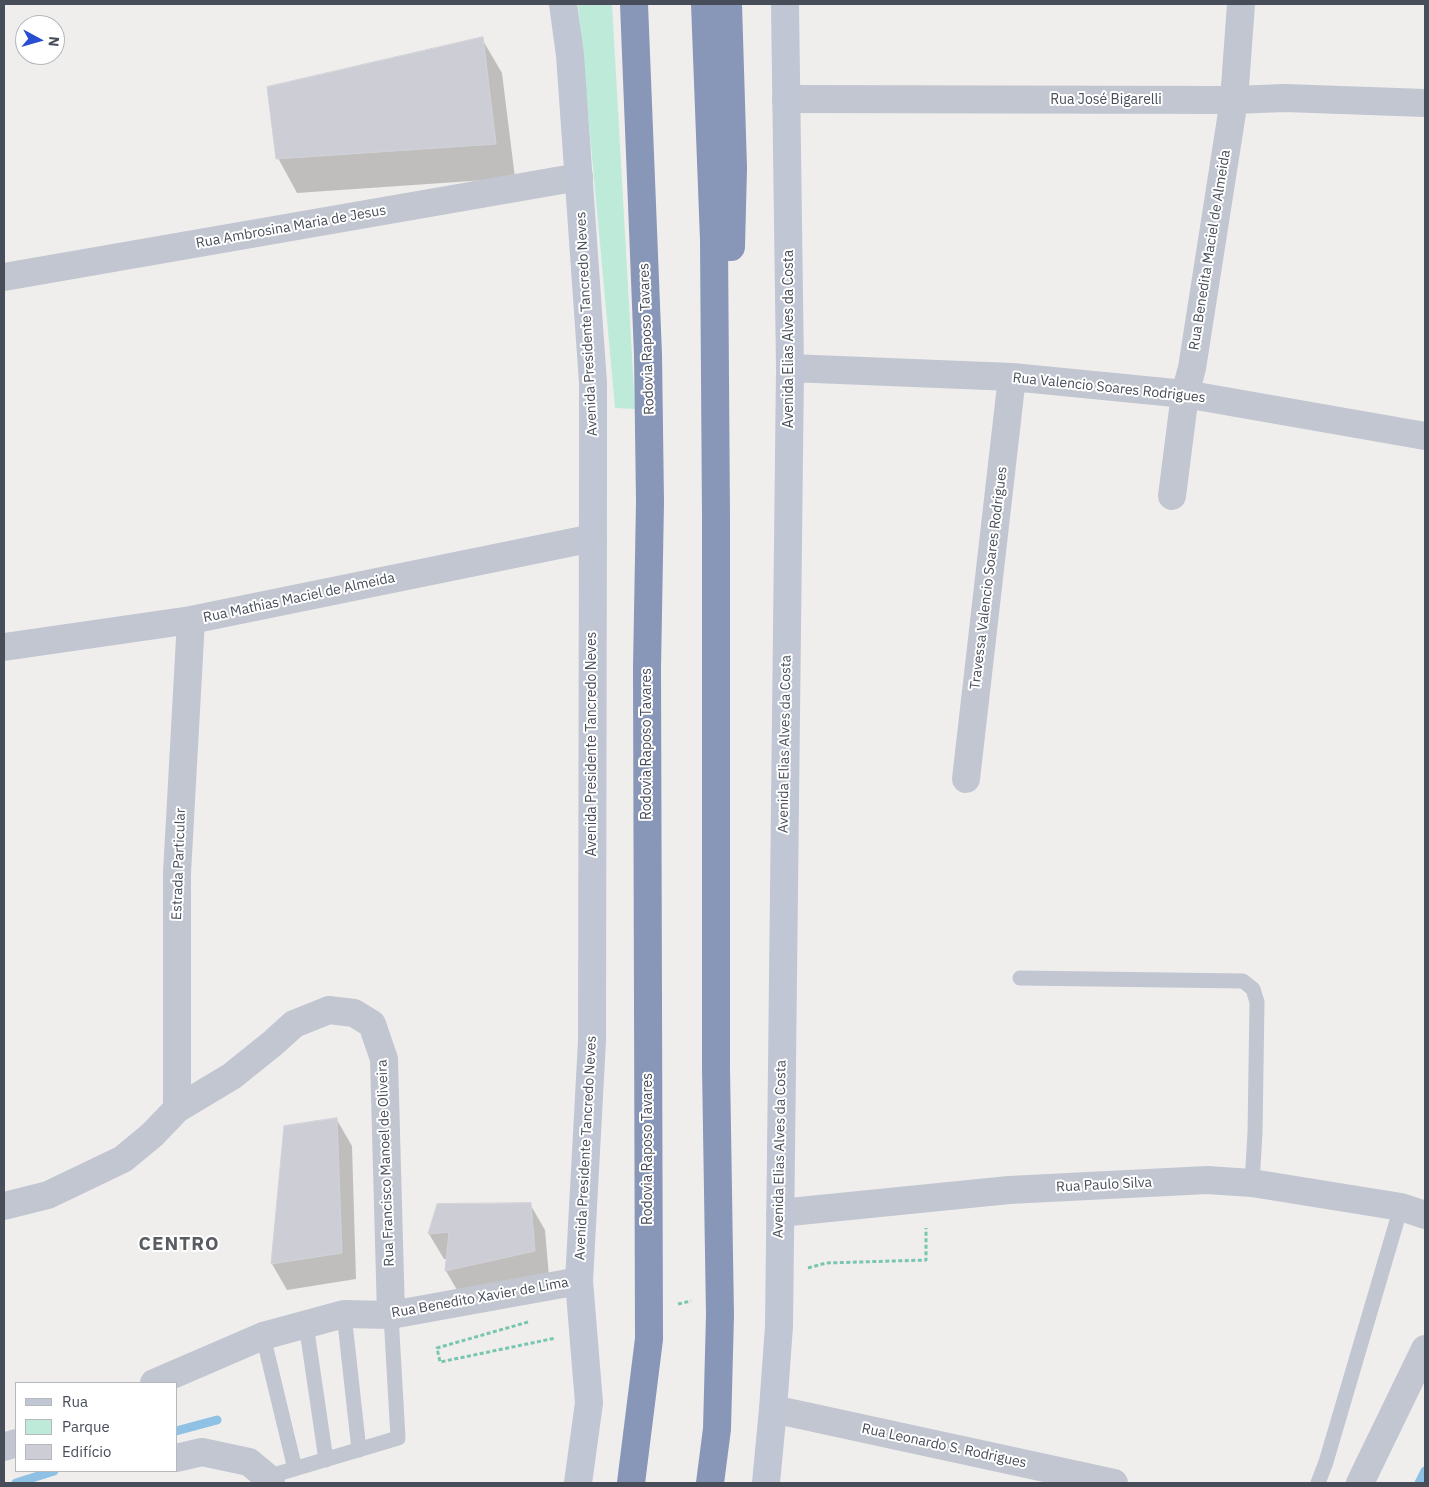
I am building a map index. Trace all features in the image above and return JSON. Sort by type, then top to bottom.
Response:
[{"type":"highway","name":"Rodovia Raposo Tavares","points":[[631,1483],[649,1339],[647,708],[650,502],[649,365],[634,4]]},
{"type":"highway","points":[[705,4],[714,240],[716,1068],[720,1315],[717,1428],[710,1483]]},
{"type":"highway","points":[[716,516],[726,429],[733,168],[728,4]]},
{"type":"main road","name":"Avenida Presidente Tancredo Neves","points":[[563,4],[570,55],[593,382],[592,1041],[580,1282],[589,1403],[578,1483]]},
{"type":"main road","name":"Avenida Elias Alves da Costa","points":[[766,1483],[778,1326],[780,1213],[790,368],[785,4]]},
{"type":"street","name":"Rua Benedita Maciel de Almeida","points":[[1172,496],[1185,394],[1192,368],[1234,100],[1241,4]]},
{"type":"street","name":"Rua José Bigarelli","points":[[786,99],[1234,100],[1284,98],[1425,103]]},
{"type":"street","name":"Rua Ambrosina Maria de Jesus","points":[[4,277],[578,176]]},
{"type":"street","name":"Rua Valencio Soares Rodrigues","points":[[790,368],[1012,377],[1185,394],[1425,436]]},
{"type":"street","name":"Travessa Valencio Soares Rodrigues","points":[[966,780],[1012,377]]},
{"type":"street","name":"Rua Mathias Maciel de Almeida","points":[[4,647],[191,620],[593,538]]},
{"type":"street","name":"Estrada Particular","points":[[177,1109],[176,872],[191,620]]},
{"type":"street","name":"Rua Francisco Manoel de Oliveira","points":[[4,1206],[48,1195],[123,1159],[152,1135],[177,1109],[232,1076],[294,1024],[329,1010],[354,1013],[372,1024],[384,1059],[391,1315]]},
{"type":"street","name":"Rua Paulo Silva","points":[[780,1213],[1009,1190],[1207,1180],[1252,1183],[1413,1211]]},
{"type":"street","name":"Rua Benedito Xavier de Lima","points":[[156,1382],[263,1336],[344,1314],[391,1315],[580,1282]]},
{"type":"street","points":[[1360,1483],[1425,1348]]},
{"type":"street","name":"Rua Leonardo S. Rodrigues","points":[[773,1409],[1114,1483]]},
{"type":"street","points":[[178,1458],[202,1452],[249,1462],[269,1480]]},
{"type":"lane","points":[[1020,978],[1244,981],[1253,989],[1258,1002],[1252,1183]]},
{"type":"lane","points":[[1318,1483],[1413,1211]]},
{"type":"lane","points":[[344,1314],[359,1450]]},
{"type":"lane","points":[[269,1480],[295,1469],[398,1438],[391,1315]]},
{"type":"lane","points":[[306,1324],[326,1460]]},
{"type":"lane","points":[[263,1336],[295,1469]]},
{"type":"path","points":[[806,1269],[826,1264],[926,1260],[926,1228],[917,1229]]},
{"type":"path","points":[[672,1306],[692,1300]]},
{"type":"path","points":[[531,1322],[437,1348],[440,1362],[558,1338]]},
{"type":"green space","points":[[578,4],[612,4],[635,409],[615,408]]},
{"type":"building","points":[[483,37],[496,144],[276,159],[267,87]]},
{"type":"building","points":[[337,1118],[342,1253],[271,1264],[284,1126]]},
{"type":"building","points":[[531,1203],[535,1251],[445,1271],[449,1232],[428,1234],[437,1204]]},
{"type":"waterway","points":[[178,1430],[217,1420]]},
{"type":"waterway","points":[[1419,1483],[1425,1471]]},
{"type":"waterway","points":[[16,1483],[51,1472]]},
{"type":"district","name":"CENTRO","points":[[179,1245]]}]
